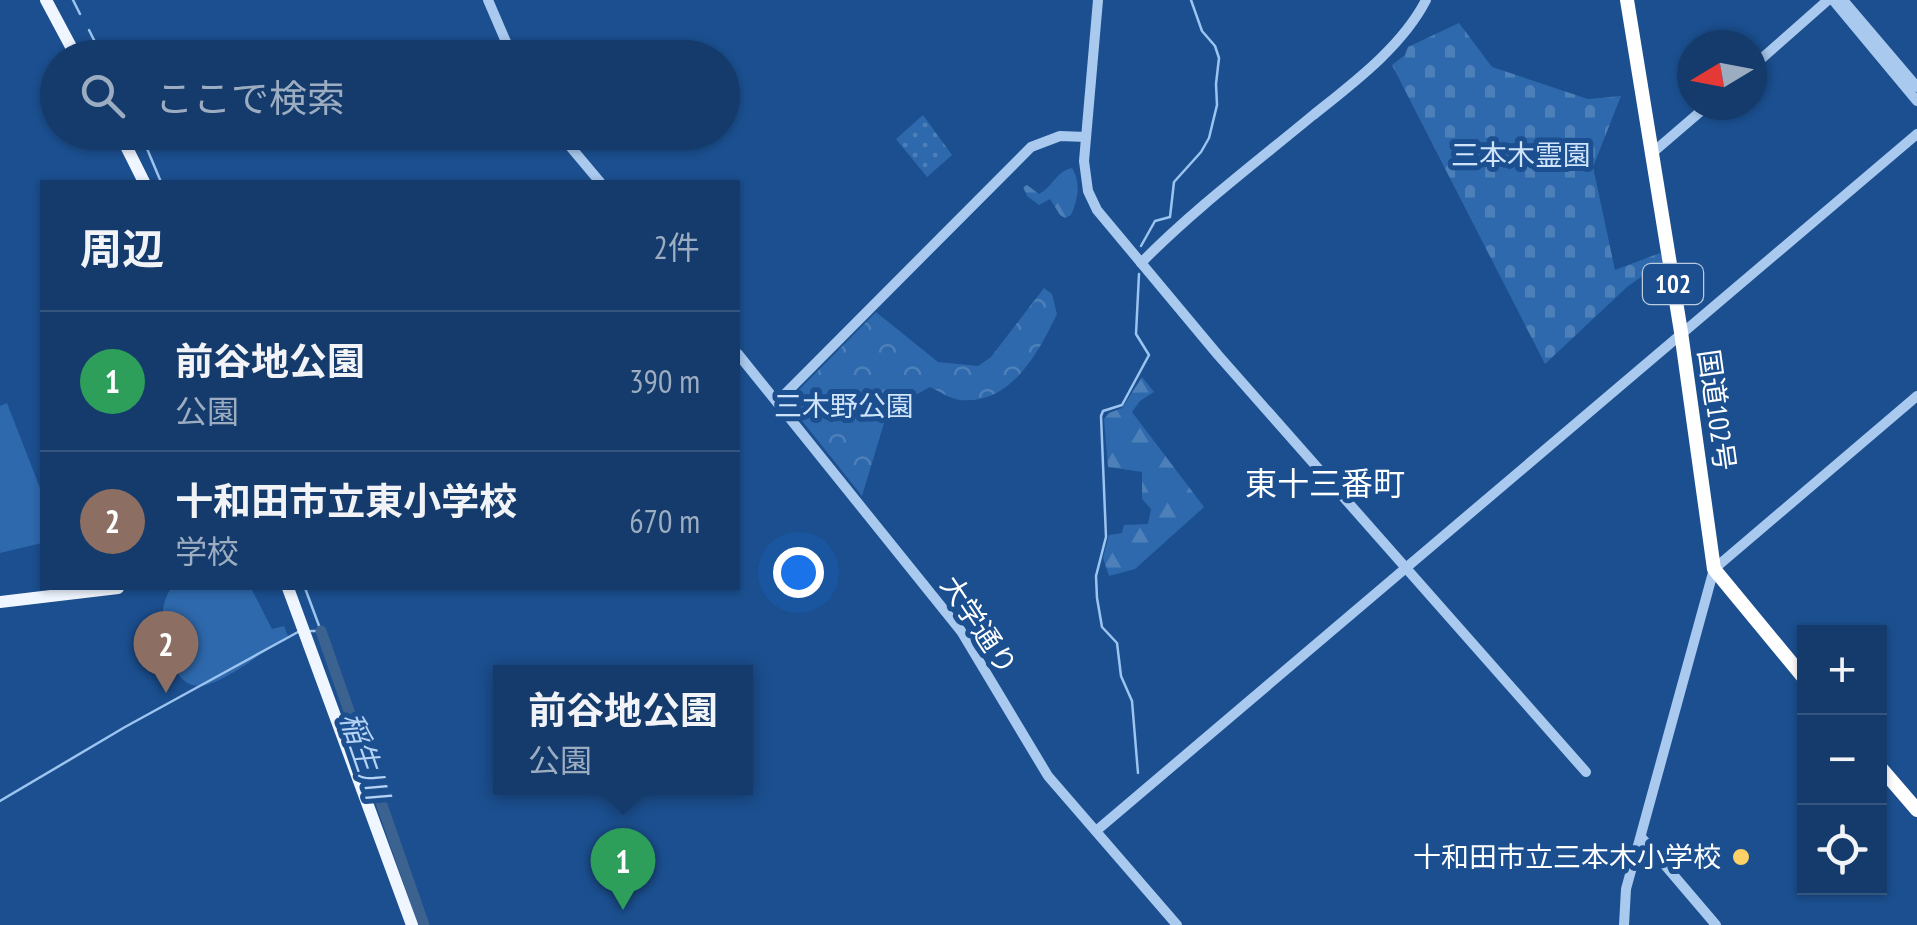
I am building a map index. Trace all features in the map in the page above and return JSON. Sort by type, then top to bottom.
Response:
[{"type":"highway","name":"国道102号","points":[[1627,0],[1681,332],[1714,569]]},
{"type":"highway","points":[[1714,569],[1797,670]]},
{"type":"highway","points":[[1887,775],[1917,810]]},
{"type":"main road","points":[[46,0],[67,40]]},
{"type":"main road","points":[[128,150],[143,180]]},
{"type":"main road","points":[[0,602],[101,590]]},
{"type":"main road","points":[[289,590],[412,925]]},
{"type":"street","points":[[488,0],[505,40]]},
{"type":"street","points":[[1098,0],[1086,137],[1088,191],[1112,231],[1586,772]]},
{"type":"street","points":[[1140,263],[1379,58],[1426,0]]},
{"type":"street","points":[[1767,54],[1830,0],[1917,101]]},
{"type":"street","points":[[1843,0],[1917,87]]},
{"type":"street","points":[[1651,154],[1691,120]]},
{"type":"street","points":[[1096,831],[1917,134]]},
{"type":"street","points":[[777,402],[1031,147],[1060,136],[1086,137]]},
{"type":"street","points":[[573,150],[598,180]]},
{"type":"street","name":"大学通り","points":[[740,356],[962,631],[1048,776],[1177,925]]},
{"type":"street","points":[[1624,925],[1624,898],[1714,569],[1917,396]]},
{"type":"street","points":[[1642,837],[1716,925]]},
{"type":"green space","name":"三本木霊園","points":[[1459,23],[1492,67],[1588,99],[1621,96],[1593,167],[1615,270],[1660,253],[1663,261],[1627,287],[1545,364],[1392,65],[1405,55],[1408,47]]},
{"type":"green space","points":[[923,115],[952,155],[927,177],[896,139]]},
{"type":"green space","points":[[1072,168],[1077,191],[1071,215],[1060,215],[1050,199],[1039,205],[1027,196],[1023,187],[1027,185],[1039,194]]},
{"type":"green space","name":"三木野公園","points":[[1044,288],[1052,294],[1057,314],[1021,373],[994,394],[978,399],[956,399],[930,387],[888,410],[862,496],[787,402],[876,312],[938,362],[978,366],[991,357]]},
{"type":"green space","points":[[1142,377],[1154,392],[1132,412],[1204,507],[1135,569],[1109,576],[1103,558],[1109,535],[1122,533],[1124,525],[1148,524],[1151,509],[1142,499],[1142,472],[1108,467],[1104,419],[1122,408]]},
{"type":"green space","points":[[7,403],[40,488],[40,543],[0,553],[0,406]]},
{"type":"green space","points":[[170,590],[252,590],[272,629],[284,626],[288,636],[219,680],[199,686],[187,683],[170,661],[165,645],[165,599]]},
{"type":"waterway","name":"稲生川","points":[[73,0],[80,14]]},
{"type":"waterway","points":[[1141,246],[1155,221],[1170,217],[1174,182],[1209,138],[1217,105],[1219,58],[1215,46],[1202,31],[1191,0]]},
{"type":"waterway","name":"稲生川","points":[[89,30],[94,40]]},
{"type":"waterway","name":"稲生川","points":[[148,150],[160,180]]},
{"type":"waterway","points":[[1138,773],[1132,701],[1121,676],[1117,643],[1102,627],[1096,576],[1106,537],[1101,416],[1103,411],[1122,405],[1149,355],[1136,334],[1139,274]]},
{"type":"waterway","name":"稲生川","points":[[306,590],[321,631],[311,631]]},
{"type":"waterway","name":"稲生川","points":[[321,631],[424,925]]},
{"type":"waterway","points":[[0,801],[298,632]]},
{"type":"place","name":"十和田市立東小学校","points":[[166,693]]},
{"type":"place","name":"十和田市立三本木小学校","points":[[1741,857]]},
{"type":"place","name":"前谷地公園","points":[[623,910]]},
{"type":"district","name":"東十三番町","points":[[1325,484]]}]
